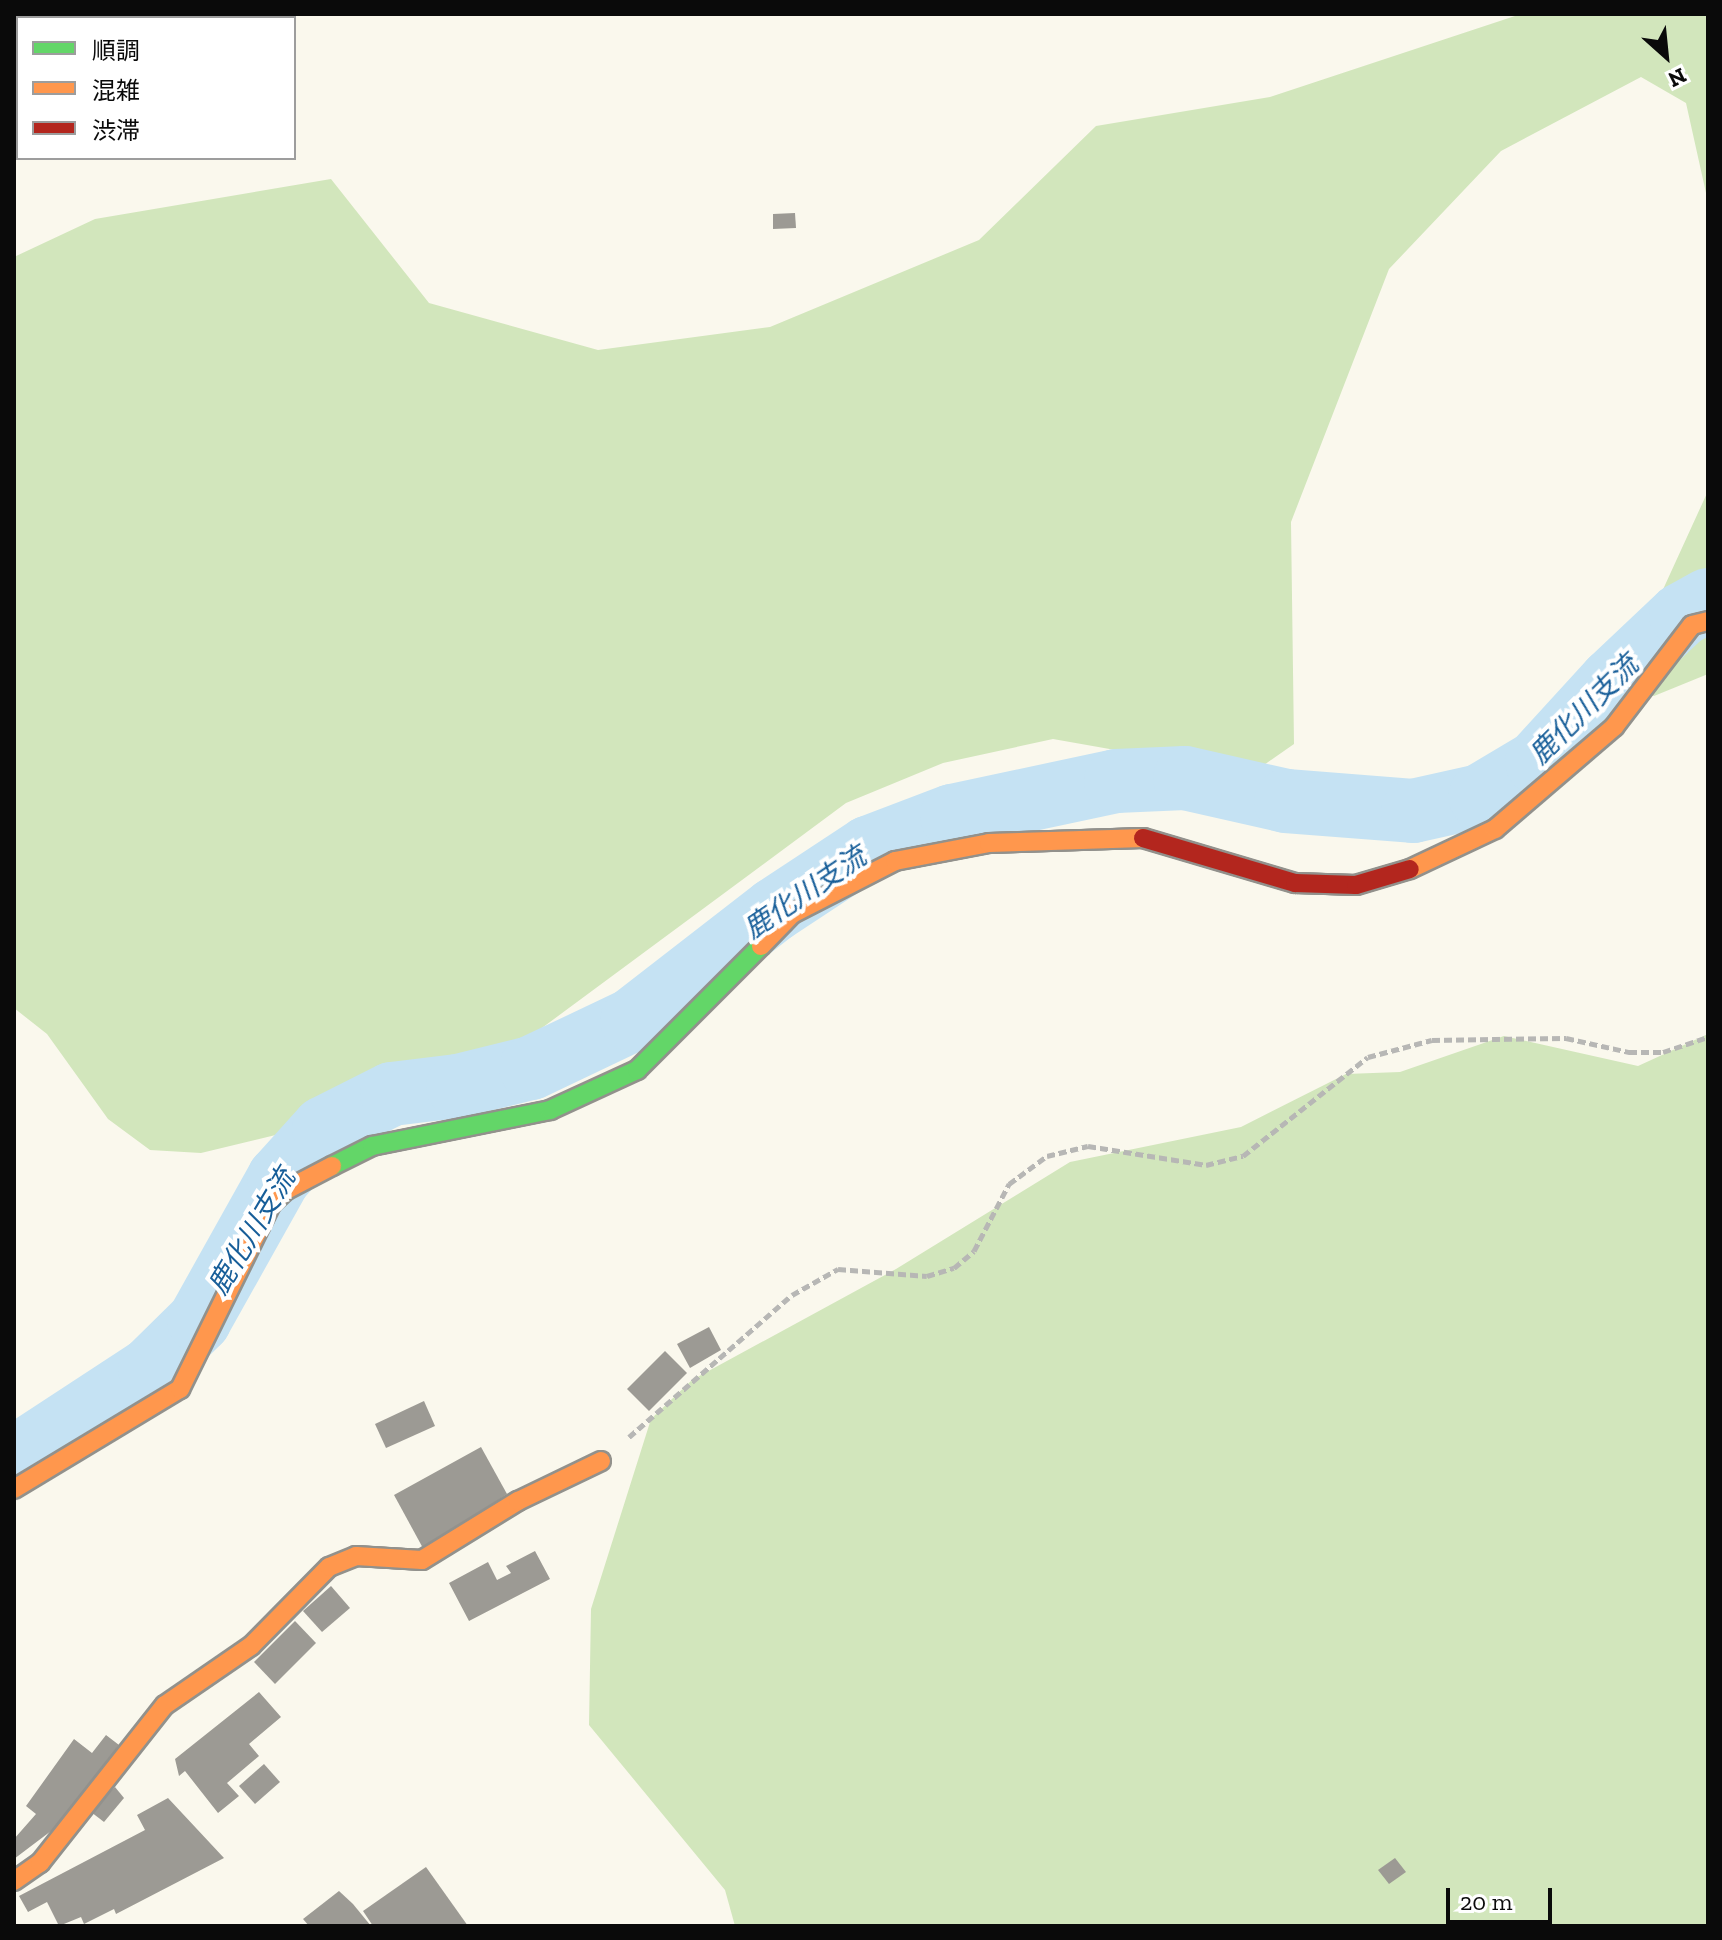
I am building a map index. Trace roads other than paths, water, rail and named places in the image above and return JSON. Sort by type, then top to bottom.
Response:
[{"type":"street","points":[[14,1489],[180,1389],[207,1341],[259,1227],[286,1190],[372,1146],[550,1110],[637,1070],[792,914],[804,907],[895,861],[989,843],[1097,836],[1143,838],[1295,883],[1356,885],[1399,874],[1495,829],[1614,727],[1692,625],[1708,621]]},
{"type":"street","points":[[14,1881],[40,1863],[165,1705],[251,1646],[329,1567],[356,1556],[422,1560],[518,1501],[601,1461]]},
{"type":"waterway","name":"鹿化川支流","points":[[14,1458],[150,1369],[199,1321],[279,1178],[324,1128],[392,1094],[458,1086],[531,1068],[632,1020],[774,910],[868,848],[952,816],[1116,781],[1185,778],[1286,801],[1413,811],[1480,796],[1537,762],[1611,681],[1681,615],[1708,600]]}]
